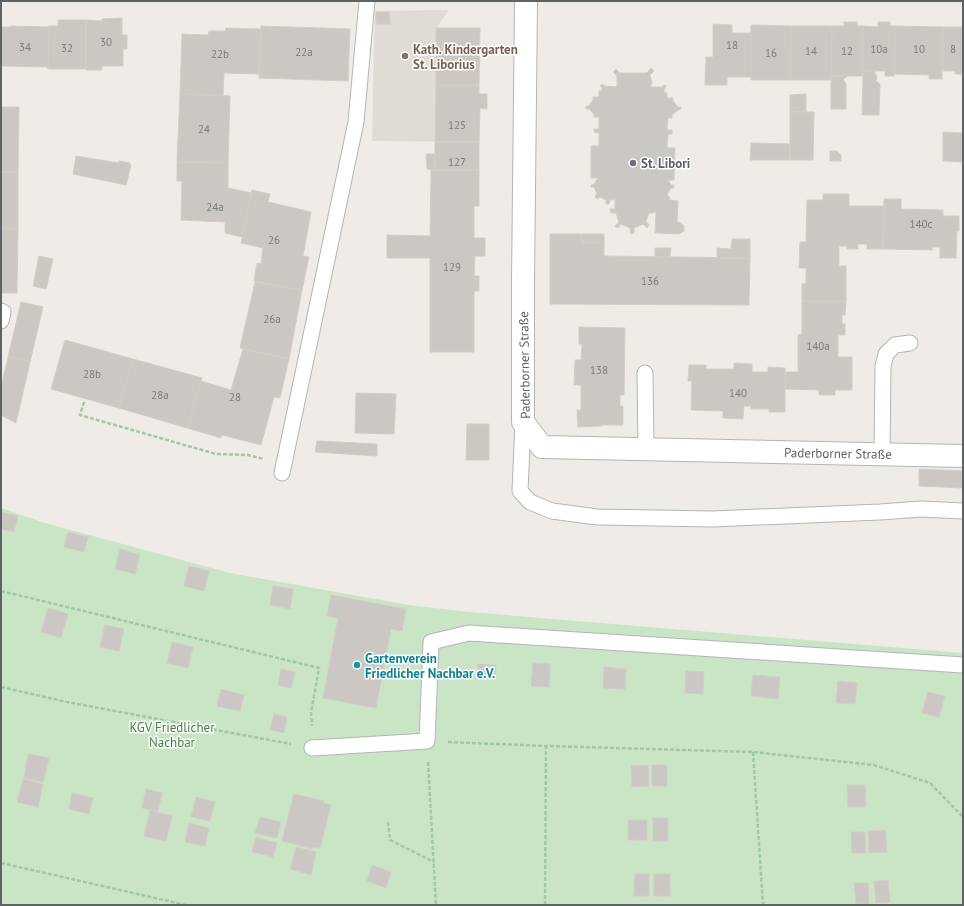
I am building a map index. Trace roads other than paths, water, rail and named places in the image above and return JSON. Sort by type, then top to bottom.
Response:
[{"type":"street","name":"Paderborner Straße","points":[[526,1],[523,422],[542,447],[963,456]]},
{"type":"lane","points":[[283,469],[356,122],[367,1]]},
{"type":"lane","points":[[1,311],[3,312],[1,321]]},
{"type":"lane","points":[[882,454],[883,366],[886,354],[895,345],[910,343]]},
{"type":"lane","points":[[645,373],[646,449]]},
{"type":"lane","points":[[523,422],[520,491],[530,502],[552,511],[597,517],[713,519],[921,509],[963,511]]},
{"type":"lane","points":[[312,748],[427,741],[430,642],[469,633],[963,665]]},
{"type":"place","name":"Kath. Kindergarten St. Liborius","points":[[405,56]]},
{"type":"place","name":"St. Libori","points":[[633,163]]},
{"type":"place","name":"Gartenverein Friedlicher Nachbar e.V.","points":[[357,665]]},
{"type":"park label","name":"KGV Friedlicher Nachbar","points":[[172,734]]}]
